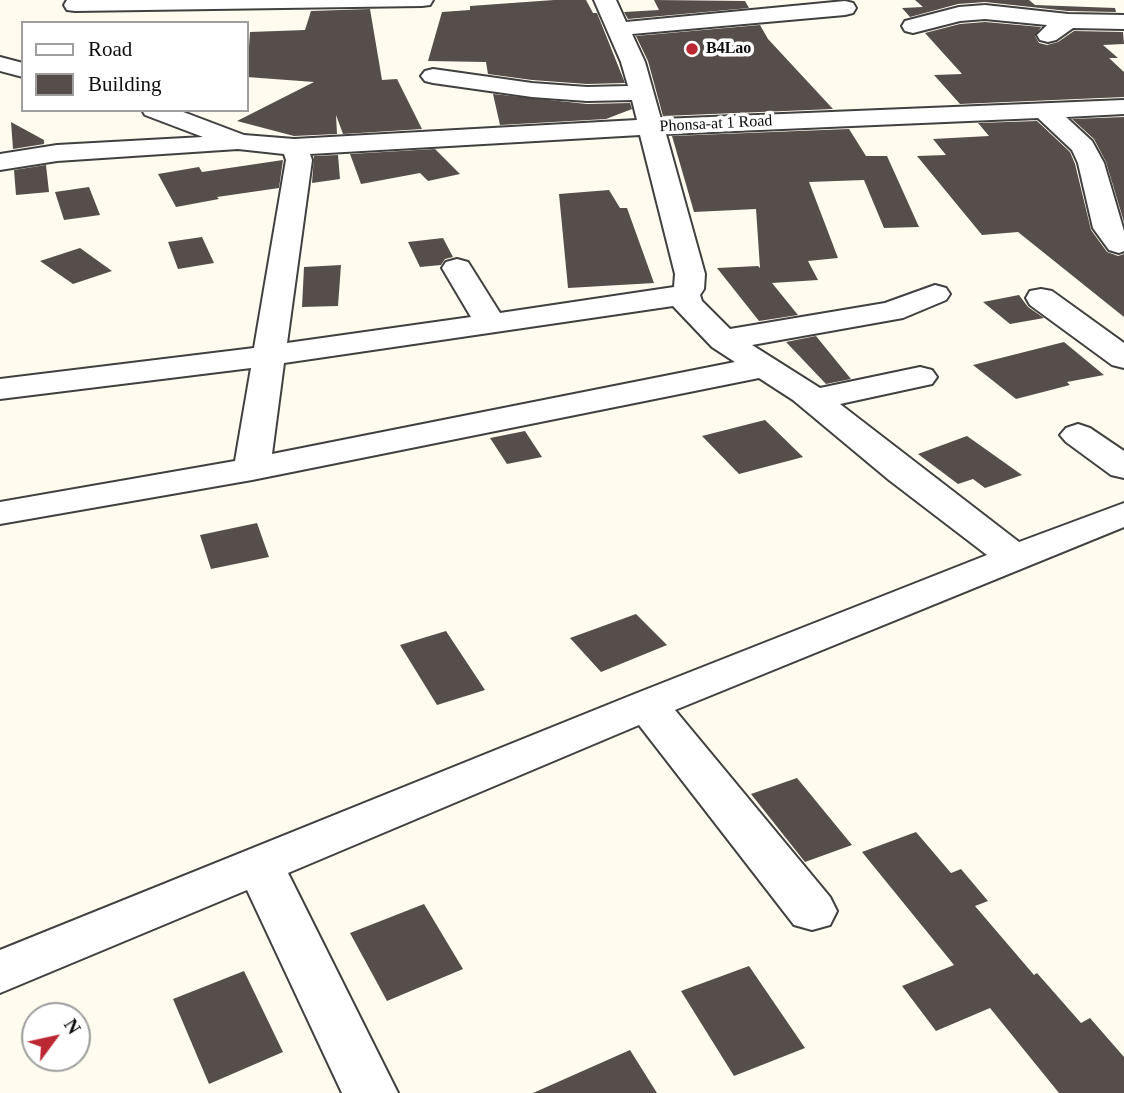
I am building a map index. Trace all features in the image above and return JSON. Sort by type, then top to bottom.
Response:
[{"type":"street","points":[[73,9],[422,0]]},
{"type":"street","points":[[605,0],[633,62],[642,93],[690,274],[689,289],[685,295],[687,304],[723,340],[813,400],[1013,556]]},
{"type":"street","points":[[301,25],[304,2]]},
{"type":"street","points":[[619,29],[845,8]]},
{"type":"street","points":[[913,26],[959,14],[985,12],[1068,21],[1124,22]]},
{"type":"street","points":[[1048,35],[1068,21]]},
{"type":"street","points":[[0,64],[21,69]]},
{"type":"street","points":[[433,76],[545,91],[587,94],[642,93]]},
{"type":"street","name":"Phonsa-at 1 Road","points":[[240,142],[301,147],[649,127],[1124,107]]},
{"type":"street","points":[[1043,109],[1083,147],[1091,163],[1107,228],[1119,244]]},
{"type":"street","points":[[159,112],[240,142]]},
{"type":"street","points":[[0,162],[57,153],[192,148],[240,142]]},
{"type":"street","points":[[252,469],[267,356],[301,147]]},
{"type":"street","points":[[457,268],[490,322]]},
{"type":"street","points":[[723,340],[892,311],[935,293]]},
{"type":"street","points":[[0,389],[267,356],[685,295]]},
{"type":"street","points":[[1041,298],[1124,358]]},
{"type":"street","points":[[0,513],[252,469],[762,367]]},
{"type":"street","points":[[813,400],[920,377]]},
{"type":"street","points":[[1078,435],[1124,467]]},
{"type":"street","points":[[0,972],[647,705],[1013,556],[1124,514]]},
{"type":"street","points":[[647,705],[813,911]]},
{"type":"street","points":[[260,866],[370,1093]]},
{"type":"building","points":[[586,0],[593,13],[597,13],[625,83],[587,84],[532,80],[488,74],[486,62],[428,61],[442,12],[470,10],[470,6]]},
{"type":"building","points":[[654,0],[745,1],[749,8],[628,19],[624,12],[659,10]]},
{"type":"building","points":[[915,0],[1029,0],[1035,5],[1115,8],[1116,12],[1068,11],[985,2],[958,4],[910,17],[902,8],[923,7]]},
{"type":"building","points":[[370,9],[382,80],[397,79],[422,129],[343,134],[336,115],[337,134],[294,136],[237,121],[314,82],[248,77],[250,32],[305,30],[311,11]]},
{"type":"building","points":[[985,22],[1041,27],[1035,36],[1039,43],[1047,45],[1058,42],[1074,31],[1123,32],[1124,44],[1103,45],[1118,58],[1109,58],[1124,72],[1124,97],[960,104],[934,75],[962,74],[925,33],[960,24]]},
{"type":"building","points":[[760,25],[768,39],[833,109],[663,116],[648,61],[636,36]]},
{"type":"building","points":[[493,94],[587,104],[630,103],[632,109],[606,119],[500,125]]},
{"type":"building","points":[[1124,117],[1124,222],[1106,162],[1094,139],[1072,119]]},
{"type":"building","points":[[1037,121],[1070,152],[1091,230],[1107,252],[1118,256],[1124,254],[1124,317],[1018,232],[982,235],[917,156],[946,155],[933,139],[989,136],[978,123]]},
{"type":"building","points":[[11,122],[44,140],[44,144],[13,149]]},
{"type":"building","points":[[849,129],[866,156],[887,156],[919,227],[884,228],[864,180],[809,182],[838,258],[808,261],[818,280],[772,283],[798,315],[759,321],[717,268],[760,268],[756,209],[694,212],[672,136]]},
{"type":"building","points":[[435,149],[460,174],[428,181],[420,173],[361,184],[350,154]]},
{"type":"building","points":[[338,155],[340,179],[312,183],[314,156]]},
{"type":"building","points":[[283,160],[279,188],[217,197],[219,199],[176,207],[158,174],[199,167],[202,172]]},
{"type":"building","points":[[46,165],[49,192],[16,195],[14,170]]},
{"type":"building","points":[[89,187],[100,215],[64,220],[55,192]]},
{"type":"building","points":[[609,190],[620,208],[627,208],[654,283],[568,288],[559,194]]},
{"type":"building","points":[[202,237],[214,263],[178,269],[168,242]]},
{"type":"building","points":[[443,238],[453,257],[445,259],[441,265],[420,267],[408,242]]},
{"type":"building","points":[[80,248],[112,271],[73,284],[40,261]]},
{"type":"building","points":[[341,265],[338,306],[302,307],[304,267]]},
{"type":"building","points":[[1019,295],[1028,307],[1044,318],[1010,324],[983,302]]},
{"type":"building","points":[[816,336],[851,379],[826,384],[786,342]]},
{"type":"building","points":[[1064,342],[1104,375],[1067,382],[1070,385],[1016,399],[973,365]]},
{"type":"building","points":[[765,420],[803,457],[739,474],[702,436]]},
{"type":"building","points":[[525,431],[542,457],[507,464],[490,438]]},
{"type":"building","points":[[967,436],[1022,475],[985,488],[973,479],[958,484],[918,454]]},
{"type":"building","points":[[257,523],[269,557],[211,569],[200,535]]},
{"type":"building","points":[[636,614],[667,645],[601,672],[570,638]]},
{"type":"building","points":[[446,631],[485,690],[437,705],[400,645]]},
{"type":"building","points":[[797,778],[852,845],[805,862],[751,794]]},
{"type":"building","points":[[916,832],[951,873],[961,869],[988,901],[975,906],[1034,975],[1037,973],[1081,1023],[1090,1018],[1124,1057],[1124,1093],[1059,1093],[990,1008],[936,1031],[902,986],[954,965],[862,852]]},
{"type":"building","points":[[424,904],[463,969],[387,1001],[350,933]]},
{"type":"building","points":[[749,966],[805,1048],[734,1076],[681,991]]},
{"type":"building","points":[[244,971],[283,1052],[209,1084],[173,999]]},
{"type":"building","points":[[630,1050],[657,1093],[533,1093]]},
{"type":"place","name":"B4Lao","points":[[692,49]]}]
